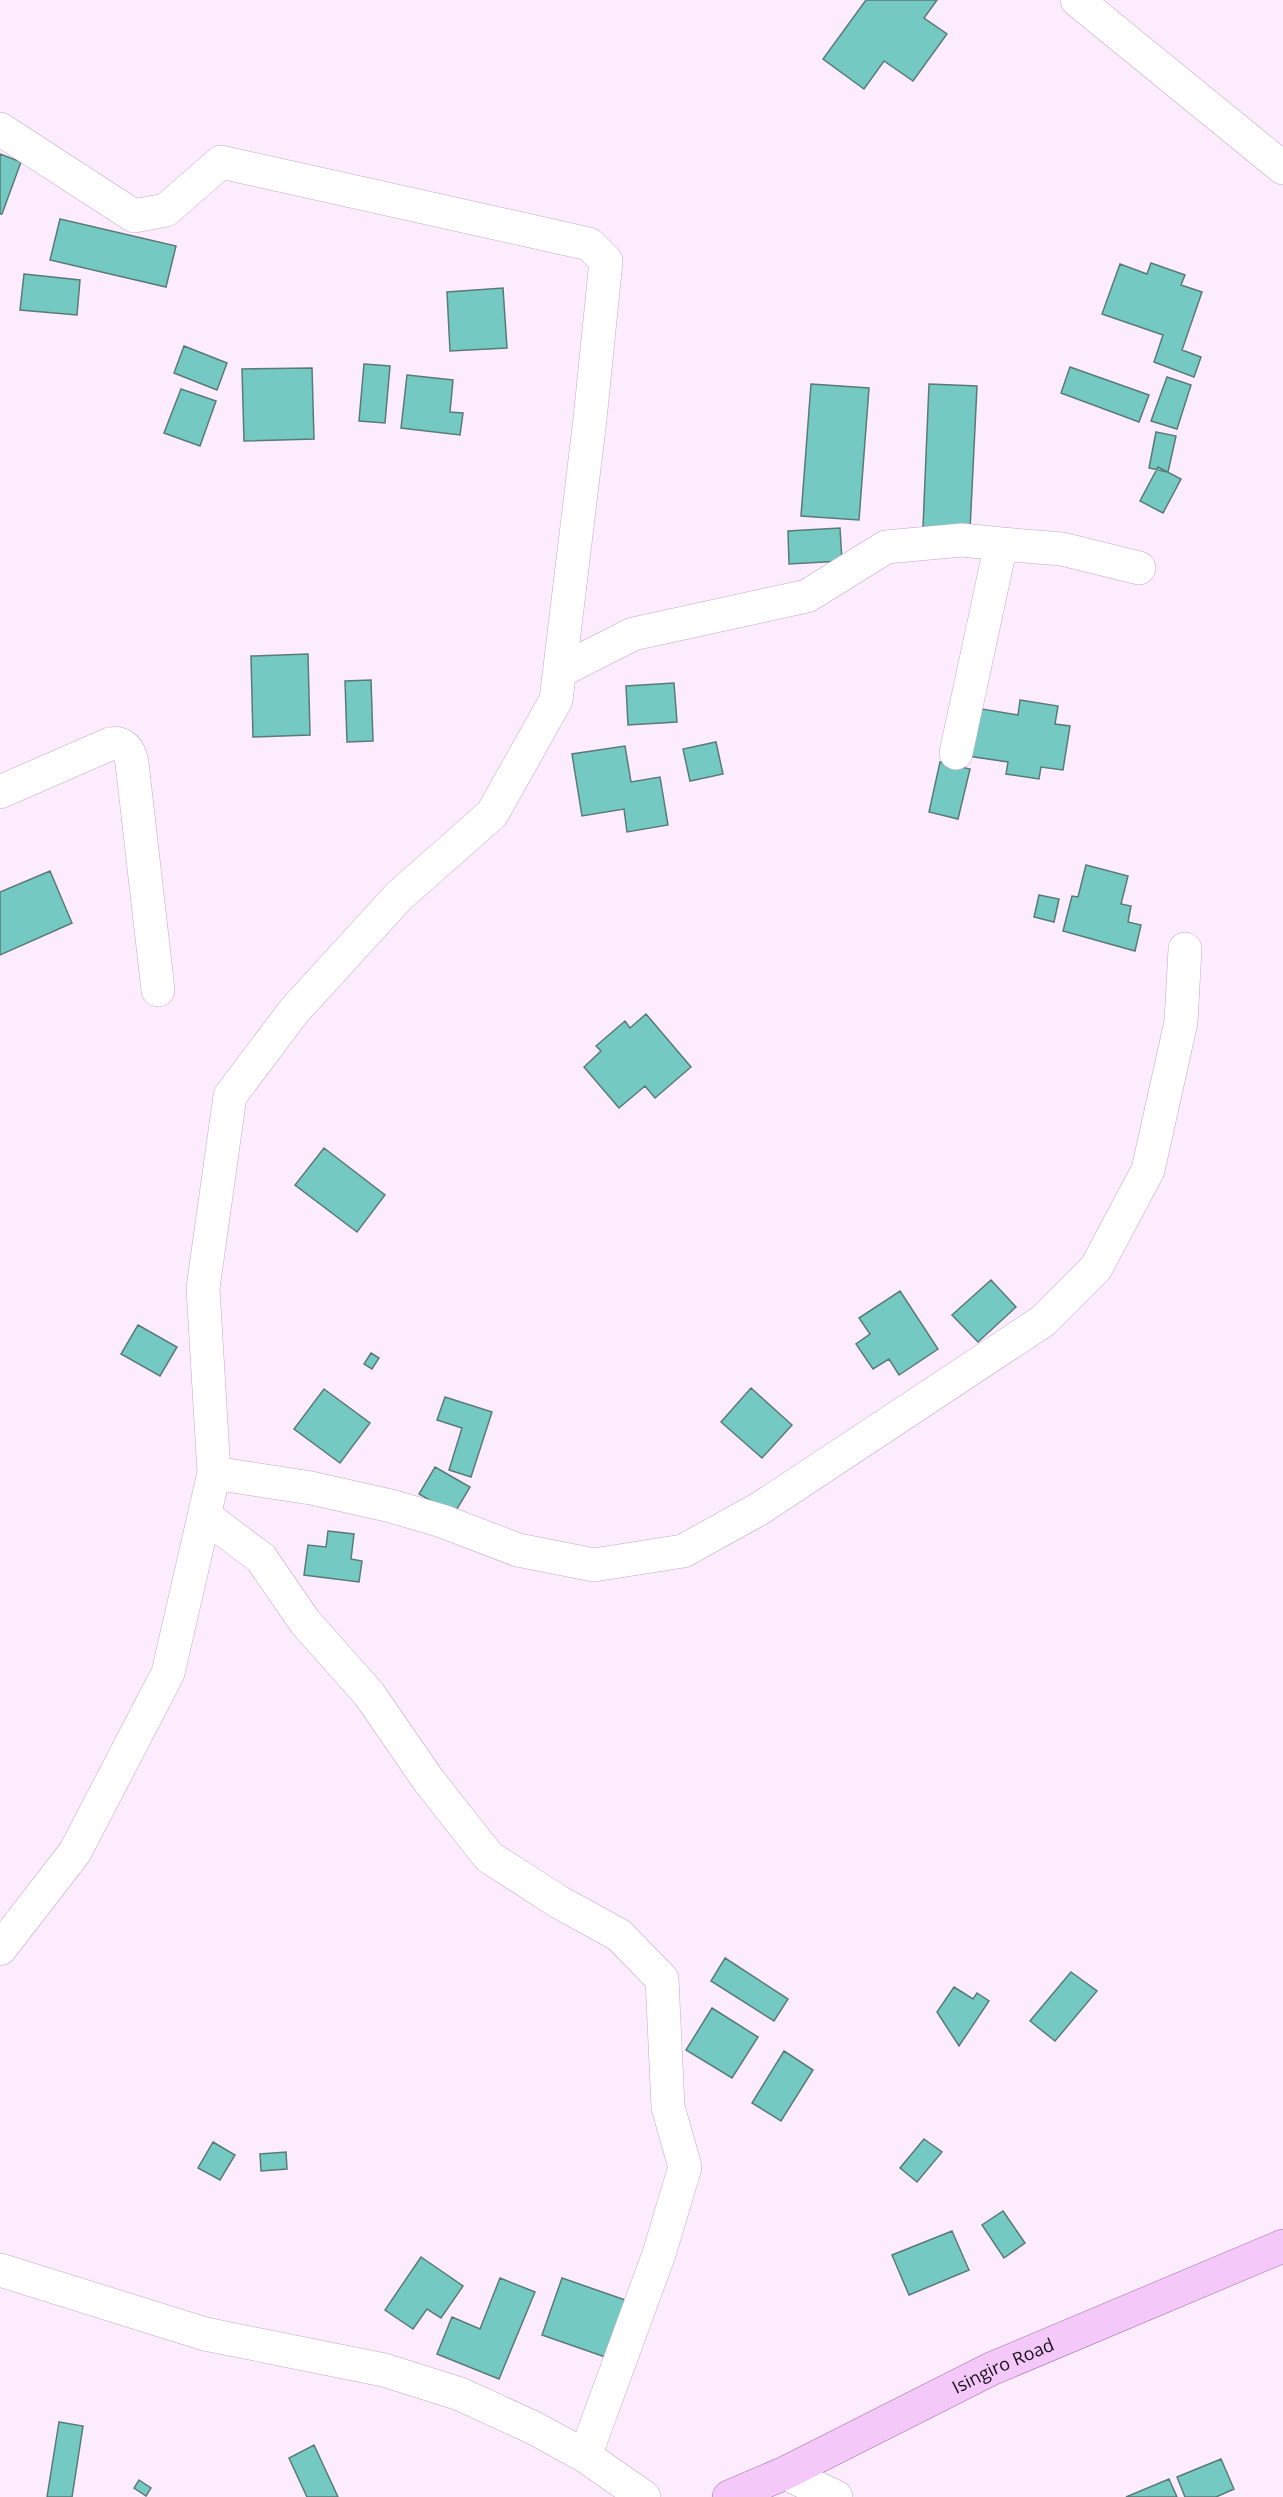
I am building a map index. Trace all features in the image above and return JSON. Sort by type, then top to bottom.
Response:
[{"type":"main road","name":"Isingiro Road","points":[[729,2497],[785,2473],[991,2369],[1283,2246]]},
{"type":"street","points":[[1077,0],[1283,168]]},
{"type":"street","points":[[0,129],[134,216],[166,210],[221,162],[589,244],[606,261],[590,419],[556,700],[492,814],[399,896],[294,1011],[230,1096],[203,1288],[214,1473],[168,1673],[75,1852],[0,1949]]},
{"type":"street","points":[[560,671],[633,634],[807,596],[886,547],[962,540],[1062,549],[1139,568]]},
{"type":"street","points":[[956,753],[1001,544]]},
{"type":"street","points":[[0,792],[110,744],[119,743],[127,749],[132,763],[158,990]]},
{"type":"street","points":[[214,1473],[311,1488],[391,1506],[442,1521],[518,1550],[594,1565],[683,1551],[759,1509],[1043,1321],[1096,1268],[1148,1170],[1181,1022],[1185,949]]},
{"type":"street","points":[[205,1516],[261,1557],[305,1623],[369,1694],[429,1781],[489,1857],[559,1902],[619,1935],[662,1979],[669,2107],[685,2167],[659,2254],[585,2456]]},
{"type":"street","points":[[0,2270],[206,2334],[384,2370],[460,2394],[534,2428],[585,2456],[644,2497]]},
{"type":"street","points":[[785,2473],[836,2497]]},
{"type":"building","points":[[866,0],[937,0],[924,18],[947,34],[913,81],[884,61],[864,89],[823,59]]},
{"type":"building","points":[[0,154],[21,162],[2,214],[0,214]]},
{"type":"building","points":[[60,219],[176,246],[166,287],[50,260]]},
{"type":"building","points":[[1151,263],[1185,275],[1181,285],[1202,292],[1182,350],[1201,357],[1194,377],[1154,362],[1163,335],[1102,314],[1120,264],[1147,274]]},
{"type":"building","points":[[24,274],[80,280],[77,315],[20,310]]},
{"type":"building","points":[[503,288],[507,348],[450,351],[447,292]]},
{"type":"building","points":[[184,346],[227,363],[217,390],[174,373]]},
{"type":"building","points":[[364,364],[390,366],[385,423],[359,421]]},
{"type":"building","points":[[1070,367],[1149,395],[1139,422],[1061,393]]},
{"type":"building","points":[[312,368],[314,439],[244,441],[242,369]]},
{"type":"building","points":[[407,375],[453,380],[450,412],[463,413],[460,435],[401,428]]},
{"type":"building","points":[[1167,377],[1191,385],[1177,429],[1151,421]]},
{"type":"building","points":[[811,384],[869,388],[859,520],[801,516]]},
{"type":"building","points":[[929,384],[977,386],[970,530],[923,527]]},
{"type":"building","points":[[181,389],[216,401],[200,446],[164,433]]},
{"type":"building","points":[[1156,432],[1176,436],[1168,472],[1149,468]]},
{"type":"building","points":[[1158,467],[1181,479],[1163,513],[1140,501]]},
{"type":"building","points":[[840,528],[842,561],[789,564],[788,531]]},
{"type":"building","points":[[308,654],[310,735],[253,737],[251,656]]},
{"type":"building","points":[[371,680],[373,741],[347,742],[345,681]]},
{"type":"building","points":[[674,683],[677,722],[628,725],[626,686]]},
{"type":"building","points":[[1020,700],[1058,706],[1055,724],[1070,726],[1063,770],[1041,767],[1039,779],[1006,774],[1008,762],[968,756],[976,708],[1018,715]]},
{"type":"building","points":[[716,742],[723,774],[690,781],[683,749]]},
{"type":"building","points":[[625,746],[631,782],[660,777],[668,825],[627,832],[624,809],[582,816],[572,754]]},
{"type":"building","points":[[940,762],[970,769],[958,819],[929,812]]},
{"type":"building","points":[[1086,865],[1128,876],[1121,904],[1131,906],[1128,922],[1141,925],[1135,951],[1063,931],[1072,896],[1078,897]]},
{"type":"building","points":[[50,871],[72,923],[0,955],[0,892]]},
{"type":"building","points":[[1039,895],[1059,899],[1054,922],[1034,917]]},
{"type":"building","points":[[646,1014],[691,1067],[655,1098],[645,1086],[619,1108],[584,1067],[601,1051],[596,1046],[625,1021],[630,1028]]},
{"type":"building","points":[[324,1148],[385,1195],[357,1232],[295,1185]]},
{"type":"building","points":[[991,1280],[1016,1307],[978,1342],[952,1315]]},
{"type":"building","points":[[900,1291],[938,1349],[899,1375],[889,1359],[873,1369],[856,1344],[870,1334],[859,1318]]},
{"type":"building","points":[[138,1325],[177,1347],[160,1376],[121,1354]]},
{"type":"building","points":[[371,1353],[379,1358],[372,1369],[364,1364]]},
{"type":"building","points":[[751,1388],[792,1425],[762,1458],[721,1422]]},
{"type":"building","points":[[324,1389],[370,1423],[340,1463],[294,1429]]},
{"type":"building","points":[[445,1397],[492,1412],[471,1477],[449,1470],[462,1428],[437,1420]]},
{"type":"building","points":[[435,1467],[470,1487],[454,1514],[419,1494]]},
{"type":"building","points":[[328,1531],[354,1534],[351,1559],[362,1561],[359,1582],[304,1575],[308,1545],[326,1547]]},
{"type":"building","points":[[725,1958],[788,1999],[774,2021],[711,1981]]},
{"type":"building","points":[[1071,1972],[1097,1991],[1055,2041],[1030,2021]]},
{"type":"building","points":[[954,1987],[973,1999],[977,1993],[989,2001],[959,2046],[937,2012]]},
{"type":"building","points":[[712,2008],[758,2037],[732,2078],[686,2050]]},
{"type":"building","points":[[784,2051],[813,2070],[781,2121],[752,2103]]},
{"type":"building","points":[[924,2139],[942,2152],[917,2182],[900,2168]]},
{"type":"building","points":[[213,2142],[235,2155],[220,2180],[198,2168]]},
{"type":"building","points":[[286,2152],[287,2169],[261,2171],[260,2154]]},
{"type":"building","points":[[1003,2211],[1025,2243],[1004,2258],[982,2225]]},
{"type":"building","points":[[952,2231],[969,2270],[909,2295],[892,2255]]},
{"type":"building","points":[[421,2257],[463,2286],[441,2318],[427,2309],[413,2329],[385,2310]]},
{"type":"building","points":[[500,2278],[535,2292],[499,2379],[437,2354],[452,2317],[480,2329]]},
{"type":"building","points":[[562,2278],[631,2302],[611,2359],[542,2335]]},
{"type":"building","points":[[59,2422],[83,2426],[72,2497],[47,2497]]},
{"type":"building","points":[[314,2445],[338,2497],[307,2497],[289,2458]]},
{"type":"building","points":[[1221,2459],[1234,2489],[1216,2497],[1185,2497],[1177,2477]]},
{"type":"building","points":[[1169,2479],[1177,2497],[1126,2497]]},
{"type":"building","points":[[139,2480],[151,2488],[146,2496],[134,2488]]}]
